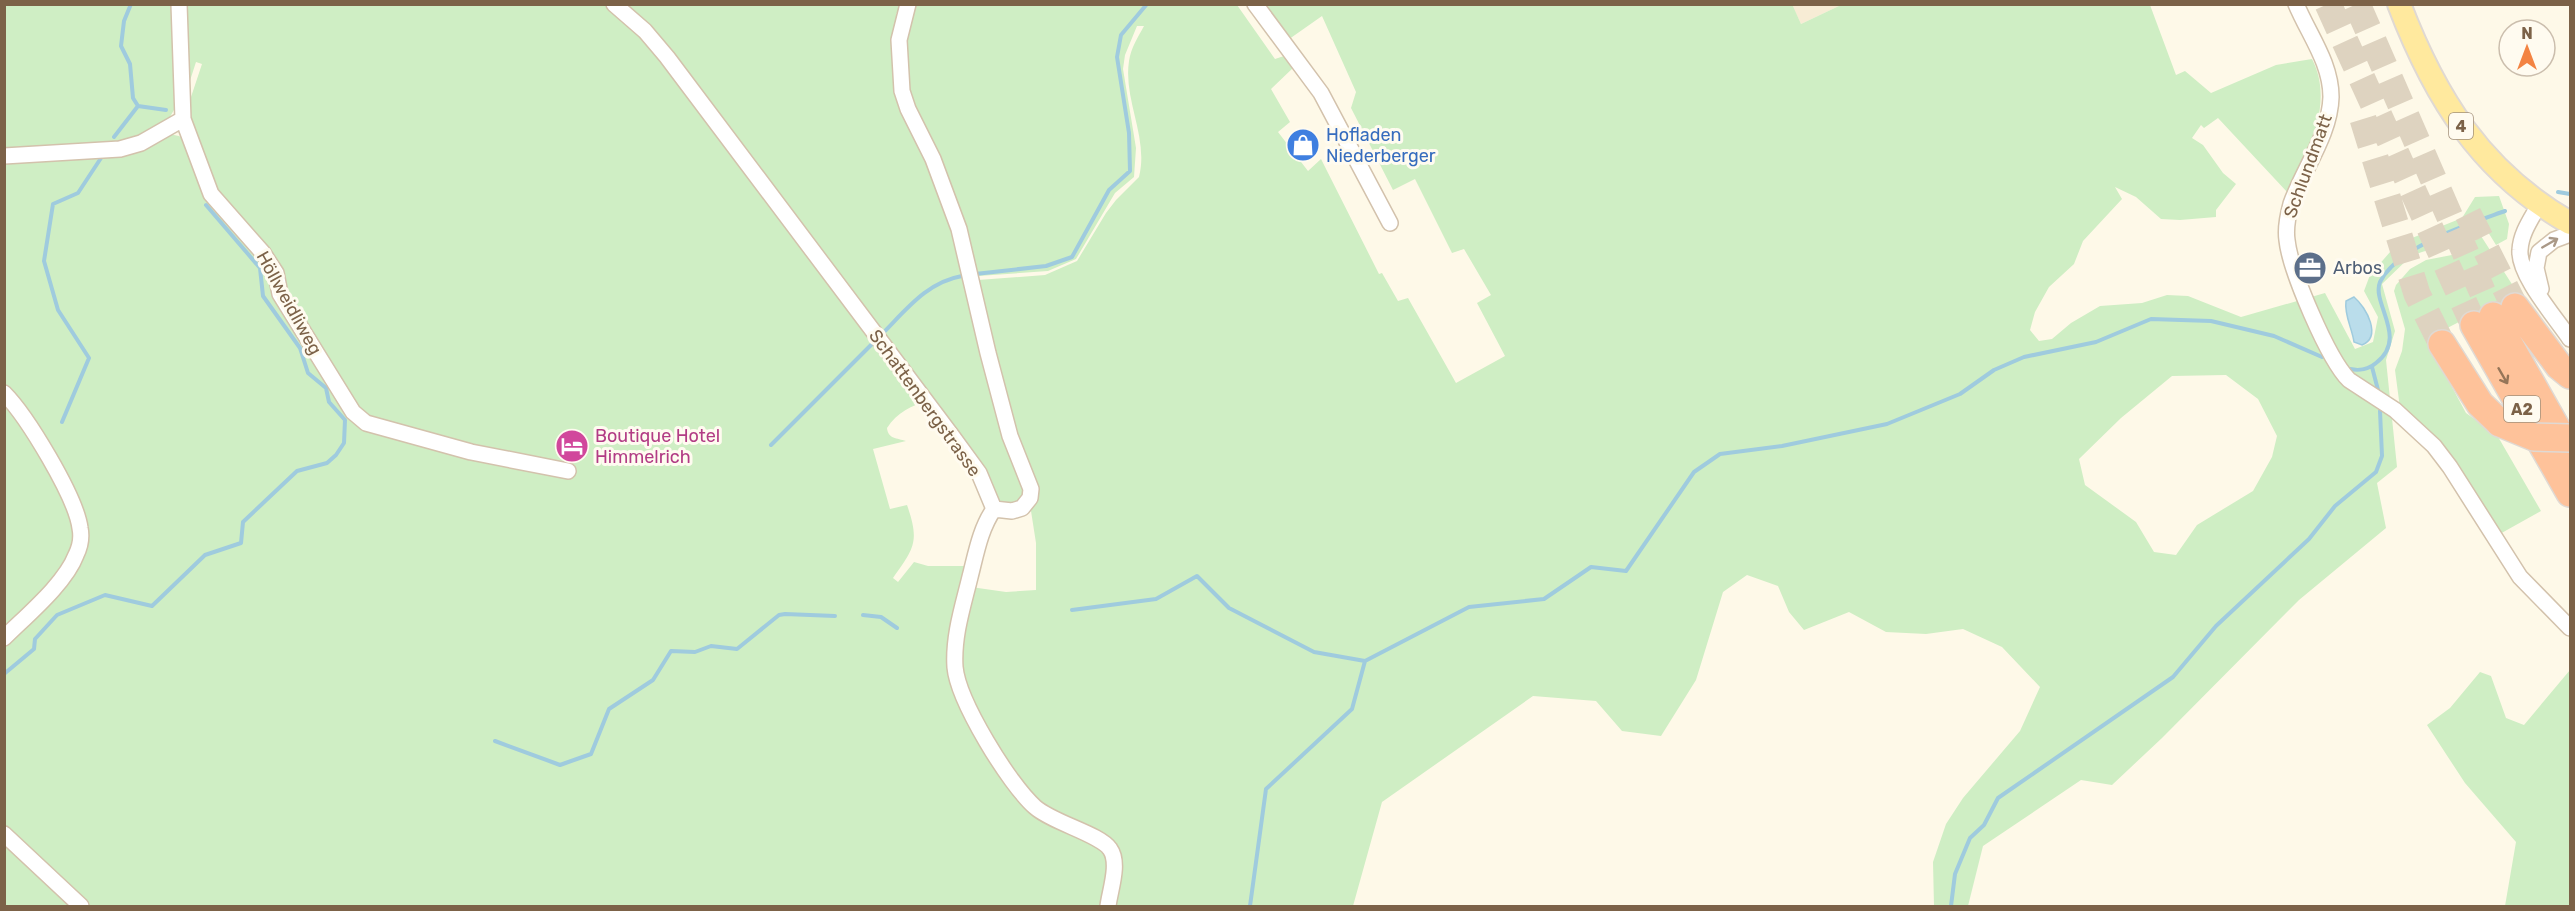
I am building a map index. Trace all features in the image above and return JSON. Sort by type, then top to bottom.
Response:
[{"type":"highway","points":[[2494,316],[2543,345],[2571,375]]},
{"type":"highway","name":"A2","points":[[2494,316],[2571,452]]},
{"type":"highway","name":"A2","points":[[2494,316],[2571,493]]},
{"type":"highway","points":[[2442,344],[2480,404],[2500,423],[2534,437],[2571,438]]},
{"type":"main road","name":"4","points":[[2399,4],[2424,65],[2460,124],[2489,161],[2517,185],[2571,223]]},
{"type":"street","points":[[4,156],[120,149],[141,143],[183,119],[178,4]]},
{"type":"street","name":"Schattenbergstrasse","points":[[614,4],[645,31],[667,57],[979,473],[994,509]]},
{"type":"street","points":[[908,4],[899,40],[902,91],[908,109],[933,159],[959,229],[1010,436],[1031,489],[1030,498],[1022,508],[1012,511],[994,509],[983,529],[956,636],[955,666],[958,681],[986,738],[1012,780],[1029,801],[1047,816],[1102,841],[1111,850],[1114,865],[1108,906]]},
{"type":"street","points":[[1255,4],[1321,93],[1390,223]]},
{"type":"street","name":"Schlundmatt","points":[[2296,4],[2325,63],[2331,89],[2327,119],[2291,204],[2286,230],[2292,262],[2314,315],[2343,374],[2395,410],[2434,446],[2450,467],[2520,577],[2571,628]]},
{"type":"street","name":"Höllweidliweg","points":[[183,119],[211,194],[264,253],[276,273],[280,294],[354,412],[366,423],[471,452],[568,471]]},
{"type":"street","points":[[2540,202],[2524,231],[2520,250],[2522,264],[2571,339]]},
{"type":"street","points":[[2544,300],[2536,268],[2539,252],[2554,240],[2571,234]]},
{"type":"street","points":[[4,393],[28,423],[50,460],[74,507],[81,537],[69,569],[4,639]]},
{"type":"street","points":[[4,834],[81,906]]},
{"type":"shaded area","points":[[1792,5],[1841,5],[1801,24]]},
{"type":"green space","points":[[1792,4],[1801,24],[1841,5],[2150,5],[2176,75],[2185,71],[2211,93],[2276,65],[2312,59],[2321,93],[2320,111],[2310,145],[2289,194],[2218,118],[2204,128],[2201,125],[2192,138],[2203,145],[2223,173],[2236,184],[2216,210],[2216,217],[2161,219],[2136,197],[2115,187],[2122,199],[2083,241],[2074,264],[2049,287],[2035,312],[2030,330],[2039,341],[2052,339],[2071,323],[2100,306],[2142,303],[2167,295],[2188,296],[2241,317],[2325,293],[2355,349],[2373,342],[2378,317],[2364,291],[2370,275],[2397,244],[2462,218],[2475,197],[2499,196],[2509,224],[2507,239],[2496,245],[2488,232],[2422,252],[2411,256],[2382,284],[2395,331],[2386,360],[2397,467],[2377,483],[2386,528],[2299,600],[2112,785],[2081,780],[1983,846],[1968,906],[1934,906],[1933,862],[1946,824],[1963,798],[2020,731],[2040,687],[2002,647],[1963,629],[1926,634],[1886,632],[1849,612],[1804,630],[1789,612],[1778,586],[1747,575],[1723,592],[1696,680],[1661,736],[1622,731],[1596,701],[1533,696],[1382,802],[1353,906],[1111,906],[1116,848],[1037,805],[984,731],[958,667],[971,587],[1006,592],[1036,590],[1036,543],[1031,511],[1037,496],[1006,411],[978,280],[1045,275],[1077,261],[1106,213],[1139,177],[1141,148],[1128,76],[1131,52],[1144,26],[1137,26],[1125,55],[1123,69],[1136,148],[1134,177],[1115,193],[1076,259],[1048,271],[978,276],[910,105],[903,41],[912,5],[1237,5],[1275,59],[1287,55],[1294,67],[1271,89],[1290,122],[1278,132],[1308,171],[1321,159],[1379,274],[1382,273],[1398,301],[1408,298],[1456,383],[1505,356],[1477,303],[1491,295],[1464,249],[1452,253],[1415,179],[1393,190],[1351,108],[1356,92],[1322,16],[1285,42],[1261,5]],"holes":[[[2226,375],[2258,399],[2277,436],[2272,457],[2253,491],[2197,525],[2176,555],[2154,552],[2136,522],[2085,485],[2079,459],[2121,418],[2172,376]]]},
{"type":"green space","points":[[5,5],[175,5],[178,103],[167,122],[169,134],[179,136],[186,141],[192,125],[190,100],[202,64],[196,62],[186,93],[182,5],[902,5],[896,14],[896,51],[949,211],[1026,487],[1021,500],[1013,504],[999,501],[928,400],[900,414],[887,428],[889,434],[906,441],[873,449],[890,509],[907,505],[913,528],[913,544],[893,578],[898,582],[914,562],[928,566],[970,566],[952,661],[1021,797],[1096,842],[1110,860],[1105,906],[5,906]]},
{"type":"green space","points":[[2481,236],[2517,292],[2426,339],[2466,413],[2497,435],[2541,511],[2498,535],[2400,408],[2395,370],[2402,351],[2405,329],[2394,291],[2396,285],[2410,269],[2426,260],[2457,254]]},
{"type":"green space","points":[[2570,670],[2570,906],[2505,906],[2516,842],[2465,783],[2427,725],[2450,708],[2480,672],[2491,676],[2506,718],[2524,725]]},
{"type":"water","points":[[2354,297],[2368,315],[2372,329],[2368,341],[2362,345],[2354,342],[2346,311],[2346,301]]},
{"type":"waterway","points":[[131,4],[124,21],[121,46],[130,64],[133,98],[138,106]]},
{"type":"waterway","points":[[975,274],[1046,266],[1072,257],[1109,190],[1130,171],[1129,133],[1117,57],[1121,35],[1147,4]]},
{"type":"waterway","points":[[138,106],[166,110]]},
{"type":"waterway","points":[[114,137],[138,106]]},
{"type":"waterway","points":[[62,422],[89,358],[58,310],[44,261],[53,204],[78,193],[101,158]]},
{"type":"waterway","points":[[2558,192],[2570,194]]},
{"type":"waterway","points":[[4,674],[34,649],[35,639],[57,615],[105,595],[152,606],[205,555],[241,543],[243,522],[297,471],[327,463],[344,443],[345,420],[329,402],[326,388],[308,373],[300,348],[263,296],[260,268],[206,205]]},
{"type":"waterway","points":[[2350,369],[2360,370],[2370,367],[2385,353],[2389,343],[2387,321],[2379,290],[2380,282],[2389,269],[2418,247],[2505,211]]},
{"type":"waterway","points":[[882,334],[918,298],[938,284],[962,276]]},
{"type":"waterway","points":[[1250,906],[1266,789],[1352,709],[1365,661],[1469,607],[1544,599],[1591,567],[1626,571],[1694,472],[1720,454],[1782,446],[1887,424],[1960,394],[1994,370],[2024,357],[2096,342],[2151,319],[2211,321],[2274,336],[2322,357]]},
{"type":"waterway","points":[[771,445],[874,342]]},
{"type":"waterway","points":[[2372,367],[2378,390]]},
{"type":"waterway","points":[[1951,906],[1955,874],[1970,838],[1984,825],[1998,798],[2173,677],[2216,626],[2309,539],[2335,506],[2376,472],[2382,456],[2380,411]]},
{"type":"waterway","points":[[1072,610],[1156,599],[1197,576],[1229,608],[1314,652],[1365,661]]},
{"type":"waterway","points":[[495,741],[560,765],[591,754],[609,709],[653,680],[671,651],[695,652],[711,646],[737,649],[779,615],[835,616]]},
{"type":"waterway","points":[[863,615],[881,617],[897,628]]},
{"type":"tunnel","points":[[2328,4],[2474,325]]},
{"type":"tunnel","points":[[2357,4],[2493,316]]},
{"type":"tunnel","points":[[2363,119],[2417,294],[2442,344]]},
{"type":"tunnel","points":[[2468,214],[2515,307]]},
{"type":"place","name":"Hofladen Niederberger","points":[[1303,145]]},
{"type":"place","name":"Arbos","points":[[2310,268]]},
{"type":"place","name":"Boutique Hotel Himmelrich","points":[[572,446]]}]
